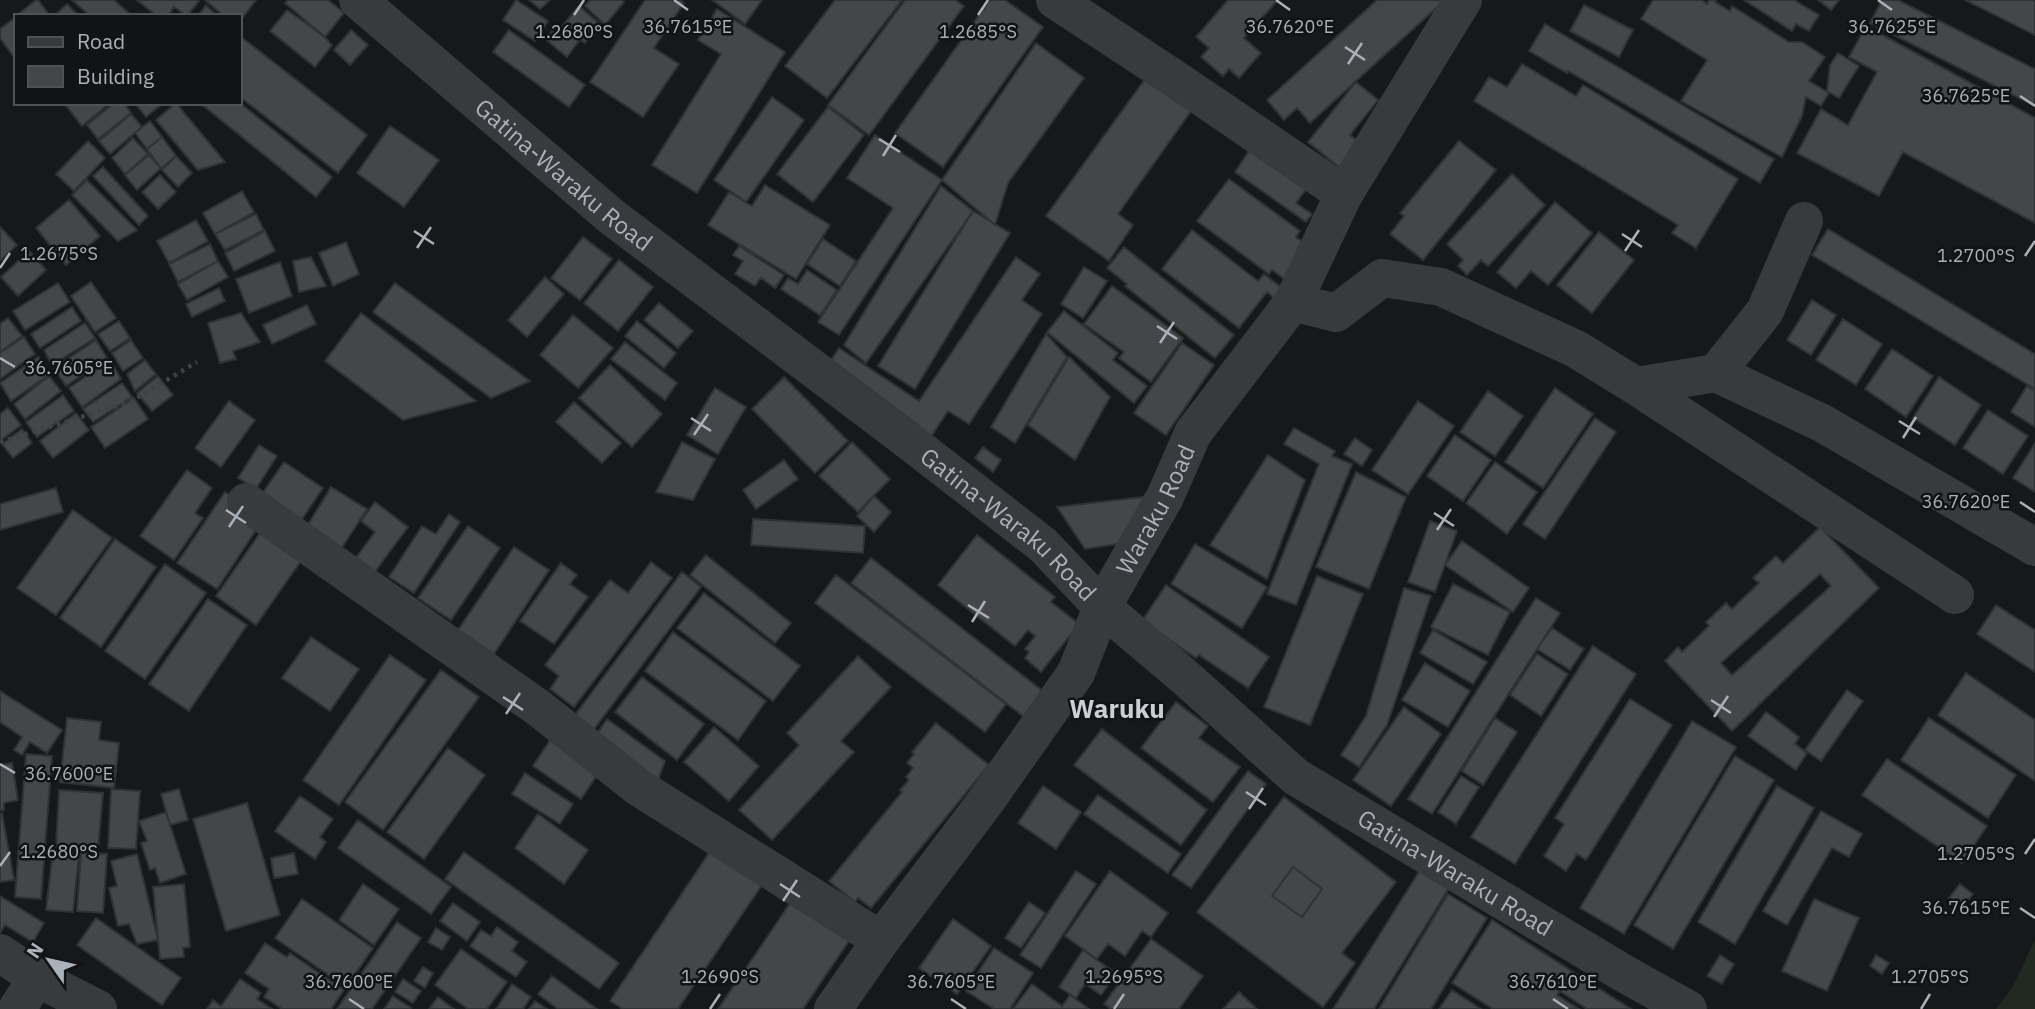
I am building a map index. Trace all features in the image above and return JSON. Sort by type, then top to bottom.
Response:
[{"type":"street","name":"Gatina-Waraku Road","points":[[358,0],[612,217],[1043,545],[1102,607],[1296,776],[1625,974],[1688,1009]]},
{"type":"street","points":[[1055,0],[1178,80],[1343,194]]},
{"type":"street","name":"Waraku Road","points":[[833,1009],[1076,673],[1102,607],[1165,497],[1193,433],[1293,302],[1343,194],[1463,0]]},
{"type":"street","points":[[1716,373],[1765,311],[1804,222]]},
{"type":"street","points":[[1293,302],[1336,313],[1381,278],[1441,286],[1576,349],[1955,594]]},
{"type":"street","points":[[1636,386],[1716,373],[1822,423],[2035,547]]},
{"type":"street","points":[[246,502],[540,709],[638,787],[881,940]]},
{"type":"street","points":[[0,953],[27,993],[97,1009]]},
{"type":"path","points":[[0,442],[130,401],[197,362]]},
{"type":"shaded area","points":[[2035,940],[2035,1009],[1996,1009],[2013,986]]},
{"type":"building","points":[[38,0],[48,14],[21,14]]},
{"type":"building","points":[[72,0],[114,0],[130,14],[88,14]]},
{"type":"building","points":[[137,0],[199,1],[189,14],[174,7],[169,14],[154,14]]},
{"type":"building","points":[[205,0],[256,0],[242,18],[242,14],[222,14]]},
{"type":"building","points":[[288,0],[328,0],[344,13],[325,37],[285,3]]},
{"type":"building","points":[[516,0],[548,21],[535,41],[503,20]]},
{"type":"building","points":[[529,0],[550,0],[540,9]]},
{"type":"building","points":[[590,0],[624,2],[605,25],[585,6]]},
{"type":"building","points":[[645,0],[680,0],[684,3],[654,48],[679,64],[643,117],[590,82]]},
{"type":"building","points":[[712,0],[762,0],[745,24]]},
{"type":"building","points":[[835,0],[902,0],[827,98],[785,66]]},
{"type":"building","points":[[905,0],[955,0],[964,6],[869,135],[828,105]]},
{"type":"building","points":[[990,0],[1005,0],[1043,27],[943,167],[895,133]]},
{"type":"building","points":[[1228,0],[1278,0],[1244,38],[1261,53],[1239,78],[1229,69],[1223,76],[1201,57],[1209,48],[1196,37]]},
{"type":"building","points":[[1377,0],[1445,0],[1310,123],[1297,108],[1284,120],[1267,100]]},
{"type":"building","points":[[1653,0],[1702,0],[1707,4],[1709,0],[1716,0],[1715,2],[1730,11],[1732,6],[1789,42],[1802,42],[1825,57],[1809,81],[1829,93],[1821,106],[1806,97],[1802,116],[1782,157],[1681,101],[1707,60],[1641,19]]},
{"type":"building","points":[[1744,0],[1794,0],[1819,15],[1809,31],[1796,24],[1792,31]]},
{"type":"building","points":[[1818,0],[1839,0],[1831,10]]},
{"type":"building","points":[[1882,0],[1898,0],[2035,69],[2035,106],[1870,23]]},
{"type":"building","points":[[1965,0],[2035,0],[2035,35]]},
{"type":"building","points":[[67,4],[77,14],[56,14]]},
{"type":"building","points":[[206,5],[215,14],[199,14]]},
{"type":"building","points":[[1584,5],[1633,30],[1619,57],[1570,31]]},
{"type":"building","points":[[579,6],[600,24],[585,43],[563,25]]},
{"type":"building","points":[[717,9],[785,52],[697,193],[652,165],[721,54],[698,40]]},
{"type":"building","points":[[287,10],[332,45],[315,67],[270,31]]},
{"type":"building","points":[[14,18],[14,57],[0,38],[0,29]]},
{"type":"building","points":[[558,24],[579,41],[567,57],[545,39]]},
{"type":"building","points":[[1545,24],[1774,159],[1760,183],[1529,51]]},
{"type":"building","points":[[1866,26],[2035,118],[2035,223],[1903,152],[1879,196],[1797,153],[1821,109],[1848,125],[1877,72],[1849,57]]},
{"type":"building","points":[[351,30],[368,45],[350,65],[334,50]]},
{"type":"building","points":[[509,30],[585,85],[569,107],[493,52]]},
{"type":"building","points":[[242,38],[367,135],[338,173],[242,99]]},
{"type":"building","points":[[1036,43],[1084,78],[1008,183],[995,225],[942,180]]},
{"type":"building","points":[[1838,53],[1859,66],[1839,98],[1827,91],[1830,65]]},
{"type":"building","points":[[1522,64],[1576,96],[1583,85],[1738,179],[1696,248],[1672,233],[1678,225],[1474,101],[1489,77],[1507,87]]},
{"type":"building","points":[[1148,75],[1194,107],[1118,214],[1133,225],[1109,261],[1046,216]]},
{"type":"building","points":[[1356,82],[1378,100],[1350,135],[1365,146],[1345,172],[1308,142]]},
{"type":"building","points":[[772,97],[804,120],[746,202],[714,180]]},
{"type":"building","points":[[66,105],[108,105],[82,126]]},
{"type":"building","points":[[112,105],[125,105],[131,113],[98,139],[87,125]]},
{"type":"building","points":[[137,105],[161,105],[146,117]]},
{"type":"building","points":[[174,105],[178,105],[225,162],[198,170],[156,120]]},
{"type":"building","points":[[202,105],[242,105],[332,177],[316,197]]},
{"type":"building","points":[[828,107],[864,135],[813,202],[777,174]]},
{"type":"building","points":[[131,114],[142,127],[110,154],[99,141]]},
{"type":"building","points":[[150,121],[162,137],[147,149],[135,133]]},
{"type":"building","points":[[390,126],[439,160],[404,207],[357,173]]},
{"type":"building","points":[[875,135],[942,180],[839,335],[818,322],[893,208],[847,178]]},
{"type":"building","points":[[162,137],[176,156],[161,168],[147,149]]},
{"type":"building","points":[[133,138],[148,154],[125,174],[112,158]]},
{"type":"building","points":[[88,141],[105,158],[74,191],[56,174]]},
{"type":"building","points":[[1459,141],[1496,170],[1423,260],[1390,234],[1404,216],[1400,213]]},
{"type":"building","points":[[1251,148],[1307,188],[1296,203],[1312,214],[1306,222],[1235,172]]},
{"type":"building","points":[[149,155],[161,168],[137,190],[125,175]]},
{"type":"building","points":[[176,156],[192,173],[178,187],[162,170]]},
{"type":"building","points":[[103,167],[148,216],[139,225],[93,176]]},
{"type":"building","points":[[1512,174],[1545,205],[1488,266],[1481,260],[1467,275],[1458,266],[1463,260],[1447,244]]},
{"type":"building","points":[[160,175],[176,192],[158,209],[142,192]]},
{"type":"building","points":[[1229,179],[1300,231],[1296,237],[1310,247],[1286,280],[1272,270],[1269,274],[1197,221]]},
{"type":"building","points":[[87,180],[137,230],[118,241],[72,195]]},
{"type":"building","points":[[765,185],[830,225],[796,279],[708,225],[729,192],[752,206]]},
{"type":"building","points":[[941,186],[973,211],[866,363],[844,345]]},
{"type":"building","points":[[242,191],[254,212],[215,234],[203,213]]},
{"type":"building","points":[[69,200],[100,236],[66,265],[36,228]]},
{"type":"building","points":[[1555,202],[1592,233],[1548,285],[1531,271],[1516,288],[1497,272]]},
{"type":"building","points":[[973,211],[1010,233],[915,389],[878,366]]},
{"type":"building","points":[[256,214],[264,230],[225,250],[215,234]]},
{"type":"building","points":[[196,220],[208,241],[169,263],[157,241]]},
{"type":"building","points":[[0,227],[17,245],[0,261]]},
{"type":"building","points":[[1828,229],[2035,354],[2035,389],[1812,255]]},
{"type":"building","points":[[1192,230],[1258,281],[1264,274],[1282,288],[1274,298],[1267,292],[1239,328],[1162,269]]},
{"type":"building","points":[[265,231],[275,251],[234,271],[225,253]]},
{"type":"building","points":[[1599,232],[1634,260],[1592,313],[1557,285]]},
{"type":"building","points":[[583,237],[612,259],[580,300],[551,278]]},
{"type":"building","points":[[823,239],[856,261],[840,286],[807,264]]},
{"type":"building","points":[[346,242],[359,274],[333,286],[319,253]]},
{"type":"building","points":[[210,244],[218,261],[178,282],[169,264]]},
{"type":"building","points":[[739,246],[784,275],[775,288],[761,278],[755,286],[735,274],[743,261],[733,255]]},
{"type":"building","points":[[1124,247],[1234,335],[1215,358],[1125,286],[1127,284],[1107,268]]},
{"type":"building","points":[[29,251],[46,270],[18,296],[1,277]]},
{"type":"building","points":[[311,257],[326,286],[299,292],[293,261]]},
{"type":"building","points":[[1016,257],[1040,274],[1022,300],[1042,314],[969,424],[948,411],[928,441],[824,371],[839,348],[919,401]]},
{"type":"building","points":[[619,260],[653,287],[618,331],[584,303]]},
{"type":"building","points":[[218,261],[228,277],[187,300],[178,284]]},
{"type":"building","points":[[280,262],[292,296],[249,313],[236,279]]},
{"type":"building","points":[[1084,267],[1107,281],[1083,318],[1061,304]]},
{"type":"building","points":[[807,270],[837,290],[820,315],[781,289],[788,278],[798,284]]},
{"type":"building","points":[[545,277],[564,294],[527,337],[508,320]]},
{"type":"building","points":[[91,282],[116,318],[95,332],[71,296]]},
{"type":"building","points":[[58,283],[70,302],[25,330],[13,311]]},
{"type":"building","points":[[395,283],[530,381],[491,398],[373,312]]},
{"type":"building","points":[[1112,286],[1183,338],[1151,382],[1119,358],[1124,352],[1084,324]]},
{"type":"building","points":[[219,288],[225,301],[192,317],[186,304]]},
{"type":"building","points":[[1812,300],[1836,315],[1811,355],[1787,340]]},
{"type":"building","points":[[659,303],[693,331],[678,348],[644,320]]},
{"type":"building","points":[[307,305],[316,324],[272,344],[263,325]]},
{"type":"building","points":[[72,307],[81,321],[40,348],[31,334]]},
{"type":"building","points":[[1064,311],[1118,353],[1113,360],[1147,386],[1134,403],[1047,332]]},
{"type":"building","points":[[241,313],[260,342],[233,351],[236,359],[220,363],[208,323]]},
{"type":"building","points":[[361,313],[476,401],[403,420],[325,361]]},
{"type":"building","points":[[573,315],[613,348],[578,388],[540,355]]},
{"type":"building","points":[[8,318],[22,336],[0,352],[0,324]]},
{"type":"building","points":[[1843,319],[1882,344],[1856,385],[1816,360]]},
{"type":"building","points":[[119,321],[130,338],[110,351],[98,334]]},
{"type":"building","points":[[637,321],[676,353],[664,368],[625,336]]},
{"type":"building","points":[[85,323],[95,338],[52,365],[44,350]]},
{"type":"building","points":[[1046,334],[1067,357],[1015,443],[991,427]]},
{"type":"building","points":[[24,337],[35,354],[0,379],[0,353]]},
{"type":"building","points":[[96,340],[107,358],[66,386],[54,368]]},
{"type":"building","points":[[131,340],[143,358],[123,371],[112,353]]},
{"type":"building","points":[[625,342],[677,383],[665,400],[611,359]]},
{"type":"building","points":[[1182,343],[1214,365],[1166,435],[1134,413]]},
{"type":"building","points":[[1892,349],[1933,376],[1906,417],[1865,389]]},
{"type":"building","points":[[38,357],[50,374],[11,401],[0,383]]},
{"type":"building","points":[[1069,357],[1110,397],[1075,460],[1028,425]]},
{"type":"building","points":[[110,360],[121,379],[82,407],[69,388]]},
{"type":"building","points":[[145,360],[156,374],[135,391],[127,374]]},
{"type":"building","points":[[610,365],[662,414],[632,447],[579,398]]},
{"type":"building","points":[[49,376],[61,391],[25,419],[14,404]]},
{"type":"building","points":[[158,376],[173,395],[152,411],[137,393]]},
{"type":"building","points":[[784,377],[848,441],[815,473],[752,409]]},
{"type":"building","points":[[1939,377],[1981,405],[1955,445],[1913,418]]},
{"type":"building","points":[[122,383],[132,397],[93,422],[83,409]]},
{"type":"building","points":[[2027,386],[2035,391],[2035,427],[2011,412]]},
{"type":"building","points":[[715,388],[746,407],[718,454],[687,435]]},
{"type":"building","points":[[1555,388],[1593,414],[1543,488],[1505,462]]},
{"type":"building","points":[[1488,391],[1523,416],[1495,456],[1460,432]]},
{"type":"building","points":[[63,395],[74,411],[37,437],[26,422]]},
{"type":"building","points":[[134,398],[148,419],[105,448],[91,427]]},
{"type":"building","points":[[229,401],[255,420],[221,467],[195,448]]},
{"type":"building","points":[[1418,401],[1454,426],[1408,494],[1372,470]]},
{"type":"building","points":[[574,402],[621,443],[602,463],[556,422]]},
{"type":"building","points":[[8,408],[21,425],[0,441],[0,414]]},
{"type":"building","points":[[1988,410],[2028,436],[2003,474],[1963,448]]},
{"type":"building","points":[[76,413],[89,430],[53,458],[40,441]]},
{"type":"building","points":[[1595,418],[1616,432],[1545,539],[1523,524]]},
{"type":"building","points":[[1294,428],[1335,451],[1332,456],[1352,464],[1296,605],[1267,594],[1319,464],[1284,444]]},
{"type":"building","points":[[22,429],[32,443],[13,458],[2,444]]},
{"type":"building","points":[[1455,435],[1491,460],[1463,501],[1427,476]]},
{"type":"building","points":[[1355,438],[1372,450],[1362,466],[1344,454]]},
{"type":"building","points":[[682,442],[715,459],[693,500],[656,492]]},
{"type":"building","points":[[852,442],[890,479],[858,512],[819,476]]},
{"type":"building","points":[[2035,443],[2035,492],[2013,478]]},
{"type":"building","points":[[259,445],[277,456],[256,489],[238,478]]},
{"type":"building","points":[[983,447],[1001,460],[993,472],[975,458]]},
{"type":"building","points":[[1268,455],[1305,480],[1267,579],[1210,545]]},
{"type":"building","points":[[784,460],[798,479],[756,509],[743,490]]},
{"type":"building","points":[[284,462],[323,488],[298,525],[259,498]]},
{"type":"building","points":[[1495,462],[1537,492],[1507,534],[1466,503]]},
{"type":"building","points":[[187,470],[212,488],[195,513],[203,518],[174,560],[140,536]]},
{"type":"building","points":[[1356,472],[1406,497],[1369,589],[1316,567]]},
{"type":"building","points":[[331,487],[367,509],[341,549],[306,528]]},
{"type":"building","points":[[56,488],[63,512],[0,530],[0,504]]},
{"type":"building","points":[[225,492],[264,518],[217,589],[177,563]]},
{"type":"building","points":[[874,496],[891,512],[874,532],[857,516]]},
{"type":"building","points":[[1152,496],[1130,542],[1085,549],[1057,507]]},
{"type":"building","points":[[375,502],[408,527],[371,577],[352,563],[375,532],[361,521]]},
{"type":"building","points":[[73,510],[112,538],[56,615],[17,588]]},
{"type":"building","points":[[449,514],[460,522],[414,593],[389,577],[422,526],[436,534]]},
{"type":"building","points":[[753,519],[865,526],[863,553],[751,545]]},
{"type":"building","points":[[1430,521],[1457,531],[1435,592],[1408,582]]},
{"type":"building","points":[[267,523],[308,551],[256,625],[216,596]]},
{"type":"building","points":[[468,526],[500,548],[451,620],[418,598]]},
{"type":"building","points":[[1820,527],[1879,588],[1732,731],[1665,661],[1678,647],[1682,652],[1709,626],[1706,622],[1726,603],[1732,609],[1759,583],[1753,578],[1776,556],[1783,563]],"holes":[[[1820,574],[1831,586],[1732,675],[1721,663]]]},
{"type":"building","points":[[977,535],[1055,597],[1051,602],[1079,624],[1041,672],[1025,658],[1029,652],[1025,649],[1035,636],[1028,630],[1015,646],[938,585]]},
{"type":"building","points":[[115,539],[156,567],[101,647],[60,618]]},
{"type":"building","points":[[1462,541],[1529,588],[1513,612],[1445,565]]},
{"type":"building","points":[[1195,544],[1267,587],[1242,628],[1171,584]]},
{"type":"building","points":[[514,547],[549,570],[494,654],[458,630]]},
{"type":"building","points":[[706,555],[791,623],[775,643],[690,575]]},
{"type":"building","points":[[871,558],[1052,698],[1032,723],[851,583]]},
{"type":"building","points":[[651,562],[672,578],[574,707],[550,689],[559,676],[545,665],[610,580],[628,593]]},
{"type":"building","points":[[561,563],[577,575],[570,584],[588,597],[554,644],[520,621]]},
{"type":"building","points":[[165,564],[206,593],[145,679],[105,651]]},
{"type":"building","points":[[682,572],[701,587],[588,737],[569,723]]},
{"type":"building","points":[[836,575],[1006,704],[985,732],[815,603]]},
{"type":"building","points":[[1317,576],[1363,594],[1310,725],[1264,707]]},
{"type":"building","points":[[1453,584],[1510,612],[1488,655],[1431,627]]},
{"type":"building","points":[[1166,585],[1269,657],[1248,688],[1199,655],[1196,658],[1142,621]]},
{"type":"building","points":[[1404,588],[1431,596],[1387,725],[1359,767],[1341,755],[1366,716]]},
{"type":"building","points":[[704,593],[800,666],[773,701],[677,628]]},
{"type":"building","points":[[1536,598],[1560,613],[1432,814],[1408,799]]},
{"type":"building","points":[[208,599],[247,625],[189,711],[149,684]]},
{"type":"building","points":[[1996,605],[2035,630],[2035,672],[1977,634]]},
{"type":"building","points":[[1552,628],[1584,649],[1570,670],[1537,649]]},
{"type":"building","points":[[1433,630],[1487,662],[1473,684],[1420,653]]},
{"type":"building","points":[[673,632],[766,701],[738,740],[645,671]]},
{"type":"building","points":[[311,637],[359,669],[330,711],[282,678]]},
{"type":"building","points":[[1593,646],[1636,674],[1515,864],[1471,837]]},
{"type":"building","points":[[1537,654],[1568,674],[1541,716],[1510,695]]},
{"type":"building","points":[[390,655],[426,680],[339,805],[303,780]]},
{"type":"building","points":[[858,656],[891,687],[841,741],[854,752],[772,840],[739,810],[799,745],[787,733]]},
{"type":"building","points":[[1425,663],[1470,691],[1448,727],[1402,700]]},
{"type":"building","points":[[441,670],[479,697],[383,830],[345,802]]},
{"type":"building","points":[[1966,673],[2035,720],[2035,781],[1938,715]]},
{"type":"building","points":[[642,677],[704,724],[677,760],[615,712]]},
{"type":"building","points":[[1847,690],[1863,701],[1821,761],[1805,750]]},
{"type":"building","points":[[0,691],[62,730],[47,753],[30,742],[22,755],[14,750],[22,737],[0,722]]},
{"type":"building","points":[[1630,699],[1672,725],[1586,860],[1577,854],[1566,871],[1544,856],[1564,824],[1555,818]]},
{"type":"building","points":[[1176,702],[1208,726],[1199,738],[1240,767],[1213,802],[1141,748]]},
{"type":"building","points":[[1404,707],[1441,734],[1391,806],[1353,780]]},
{"type":"building","points":[[1766,712],[1799,737],[1795,744],[1807,753],[1796,770],[1748,736]]},
{"type":"building","points":[[67,718],[101,722],[99,740],[119,743],[114,788],[60,782]]},
{"type":"building","points":[[1495,718],[1517,732],[1483,785],[1462,771]]},
{"type":"building","points":[[1929,718],[2016,775],[1988,818],[1901,760]]},
{"type":"building","points":[[607,719],[665,761],[656,786],[592,741]]},
{"type":"building","points":[[1692,721],[1736,747],[1624,934],[1580,908]]},
{"type":"building","points":[[936,723],[989,765],[871,908],[858,898],[855,902],[829,881],[902,792],[900,790],[909,780],[906,777],[913,768],[907,763],[914,754],[912,752]]},
{"type":"building","points":[[714,727],[759,766],[729,801],[684,762]]},
{"type":"building","points":[[1102,729],[1207,810],[1181,845],[1074,765]]},
{"type":"building","points":[[550,740],[598,774],[581,799],[533,766]]},
{"type":"building","points":[[448,748],[485,775],[424,859],[387,832]]},
{"type":"building","points":[[26,754],[52,756],[41,899],[15,897]]},
{"type":"building","points":[[1735,756],[1774,780],[1673,949],[1634,925]]},
{"type":"building","points":[[1887,759],[1987,826],[1962,863],[1862,795]]},
{"type":"building","points":[[12,763],[18,800],[4,803],[4,810],[0,810],[0,765]]},
{"type":"building","points":[[1248,771],[1266,784],[1191,888],[1172,875]]},
{"type":"building","points":[[525,773],[573,804],[560,824],[512,794]]},
{"type":"building","points":[[1461,776],[1479,787],[1456,824],[1438,812]]},
{"type":"building","points":[[1043,786],[1081,812],[1056,849],[1018,823]]},
{"type":"building","points":[[1777,786],[1814,808],[1735,944],[1698,922]]},
{"type":"building","points":[[111,789],[140,791],[136,849],[108,848]]},
{"type":"building","points":[[179,789],[188,820],[170,825],[161,794]]},
{"type":"building","points":[[59,790],[103,793],[98,849],[56,847]]},
{"type":"building","points":[[1098,795],[1181,854],[1168,873],[1084,814]]},
{"type":"building","points":[[300,796],[333,819],[320,837],[326,842],[315,859],[275,831]]},
{"type":"building","points":[[1284,797],[1396,882],[1342,953],[1355,963],[1323,1007],[1197,912]],"holes":[[[1293,867],[1322,889],[1302,917],[1272,896]]]},
{"type":"building","points":[[247,803],[280,915],[226,931],[193,819]]},
{"type":"building","points":[[1821,811],[1862,834],[1849,857],[1832,848],[1787,925],[1763,911]]},
{"type":"building","points":[[166,812],[186,874],[160,883],[155,868],[150,870],[141,843],[147,841],[139,821]]},
{"type":"building","points":[[2,813],[14,880],[0,882],[0,814]]},
{"type":"building","points":[[538,814],[588,850],[564,884],[515,848]]},
{"type":"building","points":[[358,820],[451,887],[431,914],[338,848]]},
{"type":"building","points":[[713,847],[764,882],[678,1009],[623,1009],[610,1001]]},
{"type":"building","points":[[53,851],[79,854],[73,912],[46,910]]},
{"type":"building","points":[[81,852],[107,854],[103,913],[77,911]]},
{"type":"building","points":[[464,852],[619,963],[599,989],[445,879]]},
{"type":"building","points":[[294,853],[298,874],[274,878],[271,858]]},
{"type":"building","points":[[137,854],[158,940],[137,944],[129,924],[118,926],[109,888],[117,886],[111,861]]},
{"type":"building","points":[[1293,867],[1322,889],[1302,917],[1272,896]]},
{"type":"building","points":[[1420,870],[1449,888],[1374,1009],[1333,1009]]},
{"type":"building","points":[[1076,871],[1096,884],[1041,968],[1020,955]]},
{"type":"building","points":[[1110,871],[1168,913],[1151,937],[1142,931],[1125,956],[1108,944],[1097,959],[1065,936]]},
{"type":"building","points":[[184,884],[190,947],[183,948],[184,957],[160,959],[153,887]]},
{"type":"building","points":[[363,884],[399,909],[374,945],[339,920]]},
{"type":"building","points":[[1960,884],[1973,894],[1963,907],[1949,898]]},
{"type":"building","points":[[1448,894],[1487,918],[1431,1009],[1379,1009]]},
{"type":"building","points":[[0,896],[44,923],[33,942],[5,925],[0,933]]},
{"type":"building","points":[[795,896],[853,935],[803,1009],[718,1009]]},
{"type":"building","points":[[302,899],[373,948],[346,987],[275,938]]},
{"type":"building","points":[[1814,899],[1859,918],[1827,991],[1782,971]]},
{"type":"building","points":[[1029,902],[1045,913],[1021,948],[1005,938]]},
{"type":"building","points":[[453,903],[480,922],[467,941],[440,921]]},
{"type":"building","points":[[96,918],[181,978],[162,1005],[77,945]]},
{"type":"building","points":[[953,919],[991,946],[957,994],[919,968]]},
{"type":"building","points":[[1492,920],[1631,1009],[1587,1009],[1560,991],[1557,995],[1579,1009],[1493,1009],[1452,983]]},
{"type":"building","points":[[397,922],[421,938],[372,1009],[337,1009]]},
{"type":"building","points":[[497,927],[518,942],[512,951],[527,962],[516,977],[470,946],[481,930],[491,936]]},
{"type":"building","points":[[436,928],[450,937],[442,950],[428,942]]},
{"type":"building","points":[[1151,939],[1203,976],[1179,1009],[1111,1009],[1104,1004]]},
{"type":"building","points":[[265,943],[287,957],[290,953],[344,990],[331,1009],[282,1009],[264,997],[269,989],[245,973]]},
{"type":"building","points":[[994,948],[1033,973],[1010,1009],[994,1009],[966,991]]},
{"type":"building","points":[[461,949],[507,982],[487,1009],[468,1009],[435,985]]},
{"type":"building","points":[[1083,950],[1117,974],[1101,995],[1085,984],[1076,998],[1059,987]]},
{"type":"building","points":[[1720,955],[1734,964],[1722,984],[1707,976]]},
{"type":"building","points":[[1876,955],[1889,963],[1882,974],[1870,966]]},
{"type":"building","points":[[423,967],[433,973],[425,988],[414,981]]},
{"type":"building","points":[[552,976],[597,1009],[558,1009],[538,994]]},
{"type":"building","points":[[240,979],[261,993],[257,999],[272,1009],[207,1009],[213,1000],[221,1006]]},
{"type":"building","points":[[403,979],[421,991],[413,1003],[395,992]]},
{"type":"building","points":[[512,984],[531,997],[523,1009],[496,1009]]},
{"type":"building","points":[[1032,984],[1062,1006],[1070,995],[1089,1009],[1013,1009]]},
{"type":"building","points":[[1452,990],[1481,1009],[1439,1009]]},
{"type":"building","points":[[1239,992],[1257,1009],[1223,1009]]},
{"type":"building","points":[[393,996],[411,1008],[384,1009]]},
{"type":"building","points":[[438,997],[454,1009],[429,1009]]},
{"type":"building","points":[[535,1001],[547,1009],[529,1009]]},
{"type":"district","name":"Waruku","points":[[1117,708]]}]
